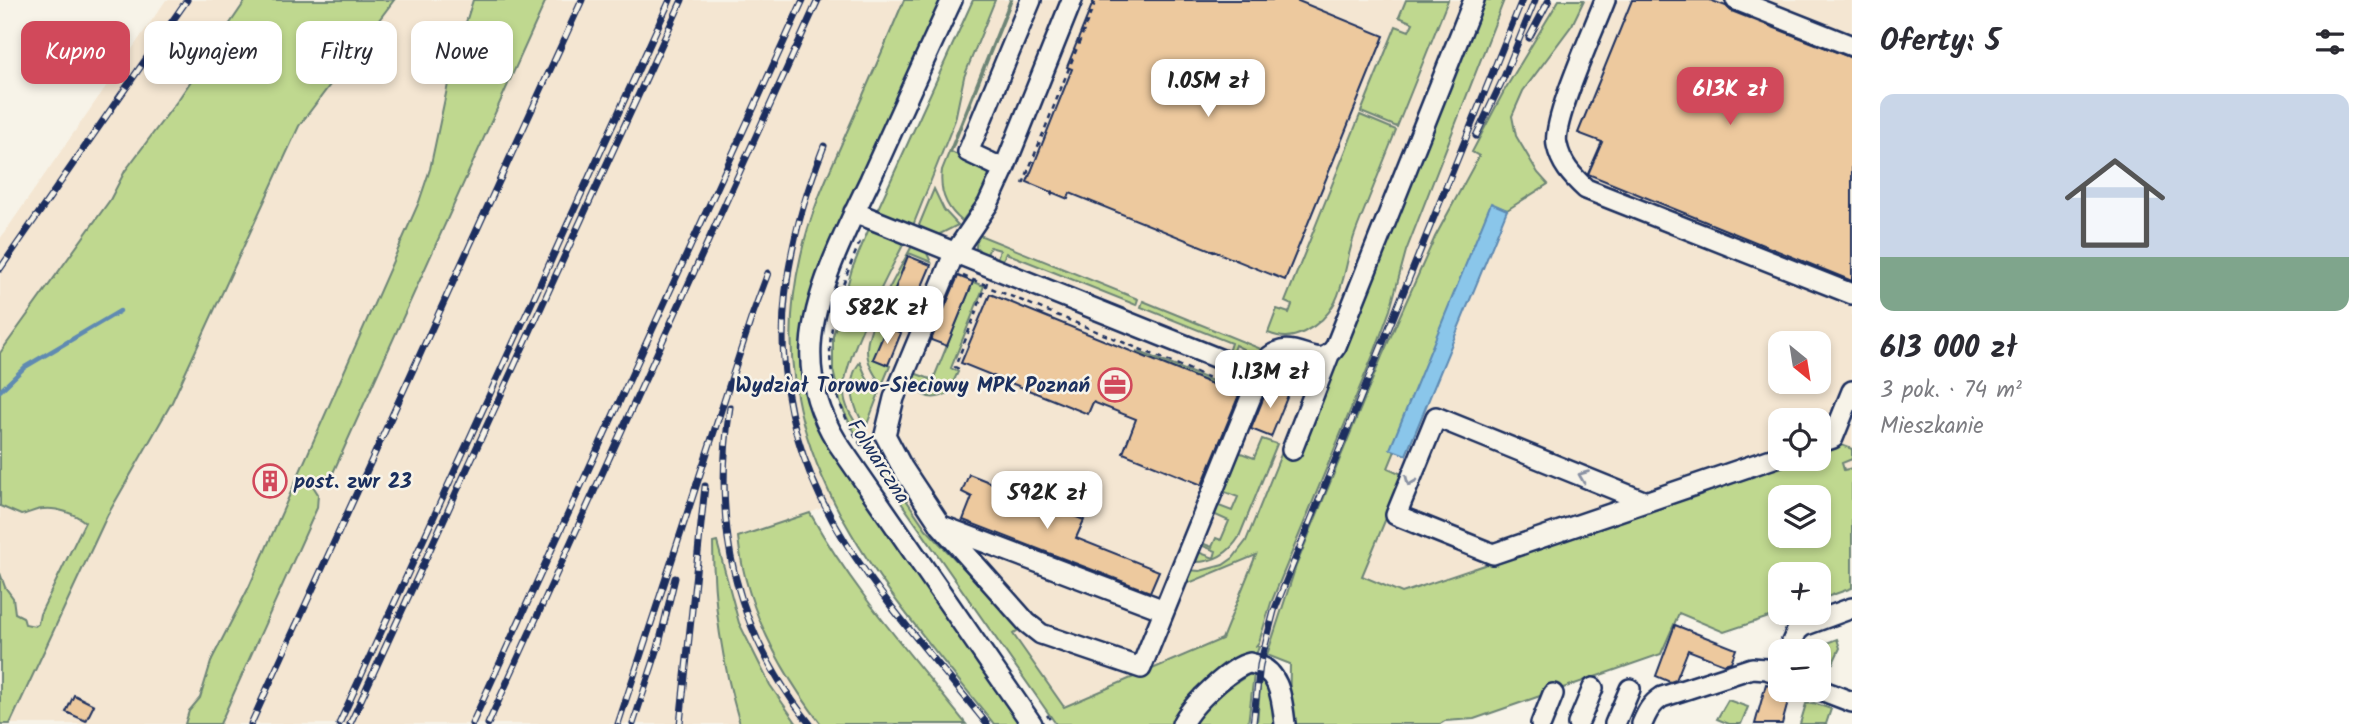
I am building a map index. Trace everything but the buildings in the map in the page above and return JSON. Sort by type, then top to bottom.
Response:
[{"type":"street","name":"Folwarczna","points":[[952,0],[854,212],[838,253],[814,324],[811,362],[818,402],[844,453],[1032,724]]},
{"type":"street","points":[[1004,169],[968,152],[1031,0]]},
{"type":"street","points":[[1072,0],[1004,169],[955,264],[894,398],[885,435],[902,467],[941,526],[1027,622],[1041,634],[1141,668],[1266,360],[1279,351],[1290,349],[1317,358],[1329,355]]},
{"type":"street","points":[[1292,450],[1474,0]]},
{"type":"street","points":[[1605,0],[1559,119],[1556,142],[1563,163],[1571,175],[1587,189],[1852,294]]},
{"type":"street","points":[[1735,0],[1852,46]]},
{"type":"street","points":[[854,212],[955,264],[1259,375]]},
{"type":"street","points":[[1831,439],[1852,391]]},
{"type":"street","points":[[1646,502],[1436,417],[1396,515],[1493,554],[1646,502],[1768,460]]},
{"type":"street","points":[[941,526],[1164,610]]},
{"type":"street","points":[[1793,639],[1803,626],[1852,608]]},
{"type":"street","points":[[1182,724],[1189,712],[1237,668],[1250,663],[1266,669],[1277,684],[1286,724]]},
{"type":"street","points":[[1642,724],[1647,711],[1662,697],[1752,668],[1768,670]]},
{"type":"street","points":[[1578,724],[1593,688]]},
{"type":"street","points":[[1615,724],[1630,689]]},
{"type":"street","points":[[1541,724],[1553,694]]},
{"type":"street","points":[[1831,694],[1852,702]]},
{"type":"path","points":[[1023,184],[1096,0]]},
{"type":"path","points":[[1052,195],[1053,190]]},
{"type":"path","points":[[955,264],[986,286],[1244,392]]},
{"type":"path","points":[[959,369],[955,367],[990,275]]},
{"type":"shaded area","points":[[166,0],[904,0],[810,222],[794,295],[793,365],[808,443],[833,503],[810,513],[826,543],[853,582],[966,724],[0,724],[0,239],[108,84],[130,84],[130,52],[144,32],[144,84],[282,84],[282,21],[151,21]]},
{"type":"shaded area","points":[[973,0],[1852,0],[1852,468],[1802,485],[1768,485],[1768,497],[1303,655],[1296,636],[1221,657],[1060,724],[847,415],[838,391],[835,322],[852,269]]},
{"type":"green space","points":[[246,0],[394,0],[378,21],[296,21],[296,84],[331,84],[299,126],[172,402],[107,516],[10,724],[0,724],[0,573],[13,598],[15,613],[23,617],[25,624],[35,626],[85,522],[60,510],[40,509],[21,515],[0,506],[0,353],[110,200],[125,171],[189,84],[282,84],[282,21],[232,21]]},
{"type":"green space","points":[[473,0],[546,0],[513,73],[513,21],[466,21]]},
{"type":"green space","points":[[904,0],[943,0],[842,220],[804,376],[1022,724],[994,724],[910,619],[872,565],[838,510],[812,452],[796,391],[791,325],[805,239],[826,180]]},
{"type":"green space","points":[[973,0],[995,0],[964,77],[955,120],[912,228],[876,213]]},
{"type":"green space","points":[[1010,0],[951,152],[983,166],[989,173],[983,193],[962,221],[945,198],[942,170]]},
{"type":"green space","points":[[1406,0],[1448,0],[1397,127],[1361,112],[1396,26],[1409,31],[1413,23],[1399,17]]},
{"type":"green space","points":[[1482,0],[1504,0],[1406,251],[1390,310],[1374,353],[1271,603],[1256,646],[1259,647],[1255,657],[1195,689],[1178,724],[1056,724],[888,484],[851,426],[841,405],[833,370],[833,336],[852,269],[870,226],[905,241],[850,360],[844,393],[848,409],[861,434],[926,529],[1021,628],[1013,634],[1064,707],[1222,639],[1256,555],[1189,583],[1183,581],[1188,570],[1200,571],[1223,565],[1233,558],[1246,541],[1284,447]]},
{"type":"green space","points":[[1559,0],[1584,0],[1572,25],[1523,91],[1512,116],[1516,136],[1538,173],[1548,184],[1507,210],[1491,204],[1391,449],[1395,451],[1388,468],[1404,475],[1362,576],[1402,593],[1768,469],[1768,471],[1831,471],[1831,447],[1839,444],[1852,449],[1852,459],[1842,463],[1844,470],[1852,468],[1852,588],[1831,595],[1831,562],[1768,562],[1768,617],[1724,632],[1679,613],[1661,654],[1474,719],[1445,721],[1440,724],[1289,724],[1290,664],[1267,655],[1296,566],[1382,356],[1435,237],[1479,156],[1472,152],[1504,91]]},
{"type":"green space","points":[[448,84],[508,84],[332,475],[319,483],[311,483],[318,494],[317,508],[220,724],[185,724],[189,711],[200,698],[212,659],[249,587],[419,202],[430,169]]},
{"type":"green space","points":[[1360,115],[1396,130],[1351,245],[1336,300],[1318,323],[1304,332],[1286,337],[1268,333],[1277,309],[1289,313],[1292,305],[1285,302]]},
{"type":"green space","points":[[934,189],[944,210],[958,225],[938,235],[917,230]]},
{"type":"green space","points":[[977,234],[1138,299],[1136,305],[1006,253],[1001,264],[996,261],[1000,250],[990,247],[986,257],[976,247]]},
{"type":"green space","points":[[913,244],[925,249],[931,262],[909,253],[894,291],[898,293],[874,359],[890,366],[882,385],[868,360],[868,339],[885,296]]},
{"type":"green space","points":[[973,282],[984,286],[951,368],[958,372],[948,393],[935,397],[924,395],[916,387],[914,373],[933,380]]},
{"type":"green space","points":[[1143,301],[1261,349],[1258,357],[1251,362],[1239,360],[1243,349],[1235,345],[1231,356],[1227,355],[1231,343],[1141,307]]},
{"type":"green space","points":[[1137,351],[1240,392],[1240,395],[1136,353]]},
{"type":"green space","points":[[860,362],[867,379],[879,393],[866,427],[857,412],[852,395],[853,378]]},
{"type":"green space","points":[[1262,439],[1277,444],[1239,537],[1230,549],[1219,557],[1206,561],[1191,562],[1195,551],[1214,558],[1216,551],[1198,544],[1199,542],[1212,547],[1216,538],[1221,540],[1229,521],[1211,513],[1214,504],[1232,511],[1238,497],[1220,490],[1236,451],[1254,458]]},
{"type":"green space","points":[[810,513],[844,568],[966,724],[821,724],[791,681],[766,636],[748,588],[738,537]]},
{"type":"green space","points":[[717,542],[739,623],[770,685],[797,724],[740,724],[728,679],[717,612],[713,543]]},
{"type":"green space","points":[[1837,639],[1840,648],[1833,663],[1831,662],[1831,641]]},
{"type":"green space","points":[[1254,674],[1248,724],[1190,724],[1217,696],[1248,675]]},
{"type":"green space","points":[[1261,675],[1269,684],[1278,724],[1257,724]]},
{"type":"green space","points":[[1728,700],[1748,707],[1741,724],[1729,724],[1717,719]]},
{"type":"green space","points":[[1814,703],[1831,709],[1826,724],[1800,724],[1806,704]]},
{"type":"water","points":[[1491,203],[1507,210],[1406,455],[1390,449]]},
{"type":"waterway","points":[[0,391],[25,367],[120,311]]},
{"type":"railway","points":[[0,269],[187,0]]},
{"type":"railway","points":[[251,724],[582,0]]},
{"type":"railway","points":[[339,724],[670,0]]},
{"type":"railway","points":[[350,724],[682,0]]},
{"type":"railway","points":[[472,724],[803,0]]},
{"type":"railway","points":[[488,724],[818,0]]},
{"type":"railway","points":[[1253,724],[1260,665],[1274,611],[1522,0]]},
{"type":"railway","points":[[1476,136],[1504,77],[1535,0]]},
{"type":"railway","points":[[1529,38],[1549,0]]},
{"type":"railway","points":[[824,146],[806,198],[793,249],[785,299],[783,348],[788,397],[800,445],[819,494],[862,567],[987,724]]},
{"type":"railway","points":[[618,724],[768,273]]},
{"type":"railway","points":[[730,407],[724,493],[727,534],[735,574],[747,614],[763,651],[784,688],[810,724]]},
{"type":"railway","points":[[680,724],[705,486]]},
{"type":"railway","points":[[633,724],[658,648],[675,578]]},
{"type":"place","name":"Wydział Torowo-Sieciowy MPK Poznań","points":[[1115,385]]},
{"type":"place","name":"post. zwr 23","points":[[270,481]]}]
